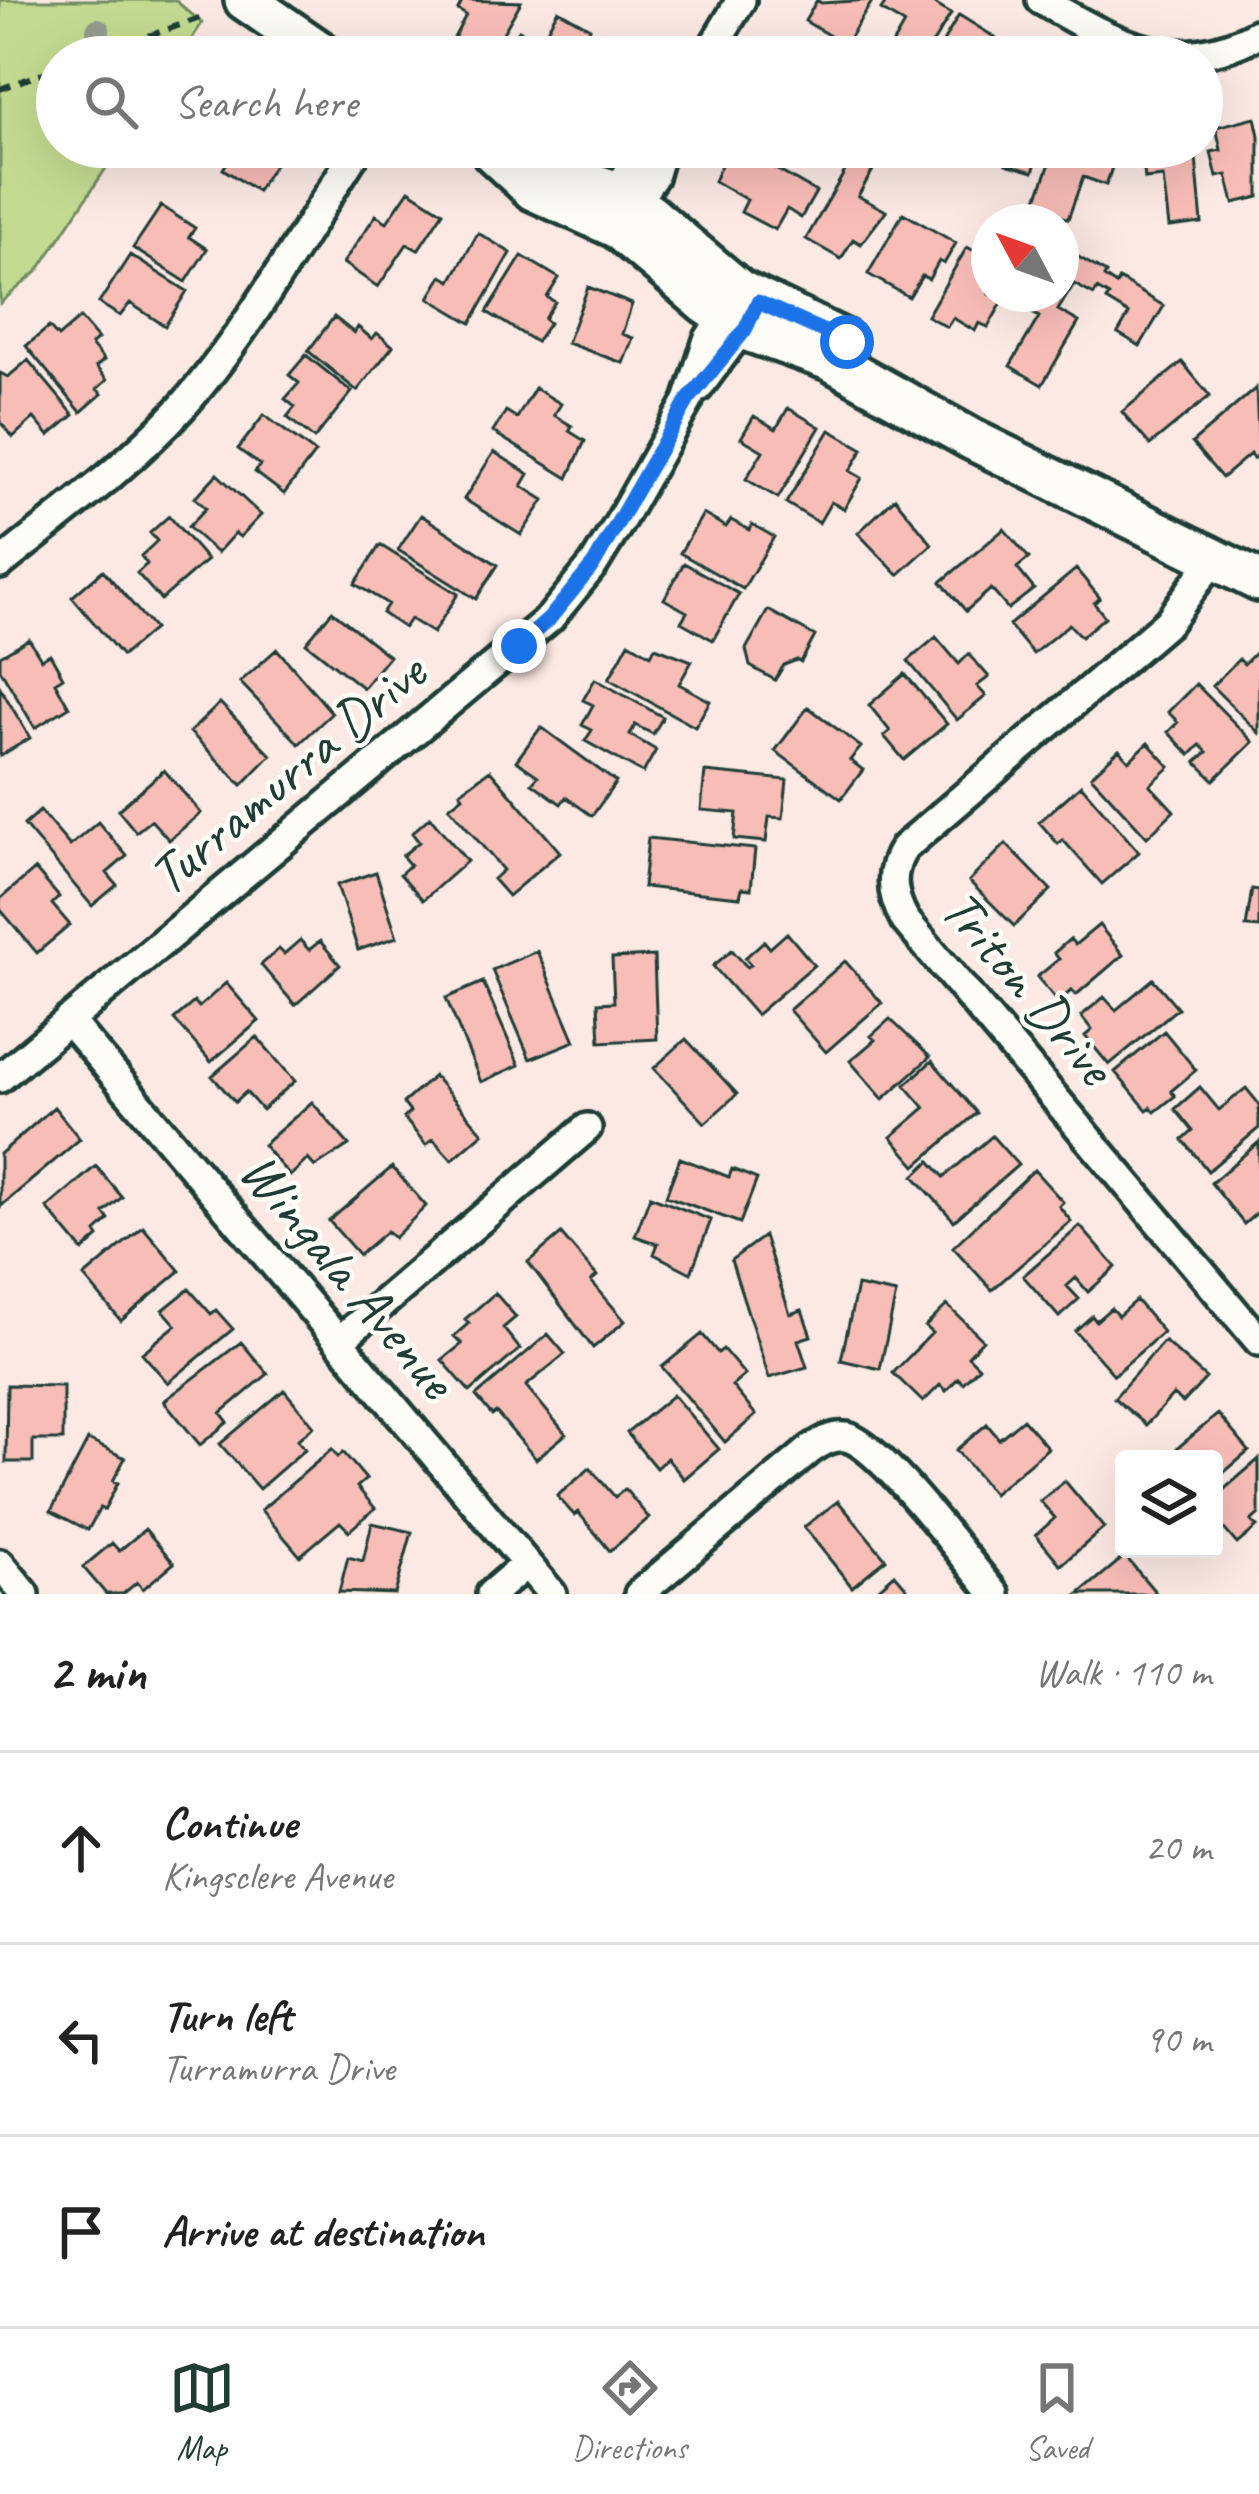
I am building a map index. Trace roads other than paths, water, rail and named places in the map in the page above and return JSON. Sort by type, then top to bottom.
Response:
[{"type":"main road","points":[[245,0],[297,36]]},
{"type":"main road","points":[[508,168],[533,190],[617,210],[741,309],[971,440],[1244,565]]},
{"type":"street","points":[[720,36],[741,0]]},
{"type":"street","points":[[1041,0],[1103,36]]},
{"type":"street","points":[[1223,45],[1259,33]]},
{"type":"street","points":[[0,564],[116,470],[182,406],[225,351],[344,168]]},
{"type":"street","points":[[617,210],[636,168]]},
{"type":"street","points":[[617,210],[655,168]]},
{"type":"street","name":"Turramurra Drive","points":[[0,1078],[550,618],[594,564],[741,309]]},
{"type":"street","name":"Triton Drive","points":[[1244,565],[1168,622],[904,848],[895,861],[892,890],[904,920],[1259,1341]]},
{"type":"street","name":"Wingala Avenue","points":[[68,1021],[552,1594]]},
{"type":"street","points":[[339,1341],[586,1128]]},
{"type":"street","points":[[639,1594],[811,1449],[838,1436],[852,1438],[880,1458],[995,1594]]},
{"type":"street","points":[[0,1564],[26,1594]]},
{"type":"street","points":[[490,1594],[526,1564]]}]
